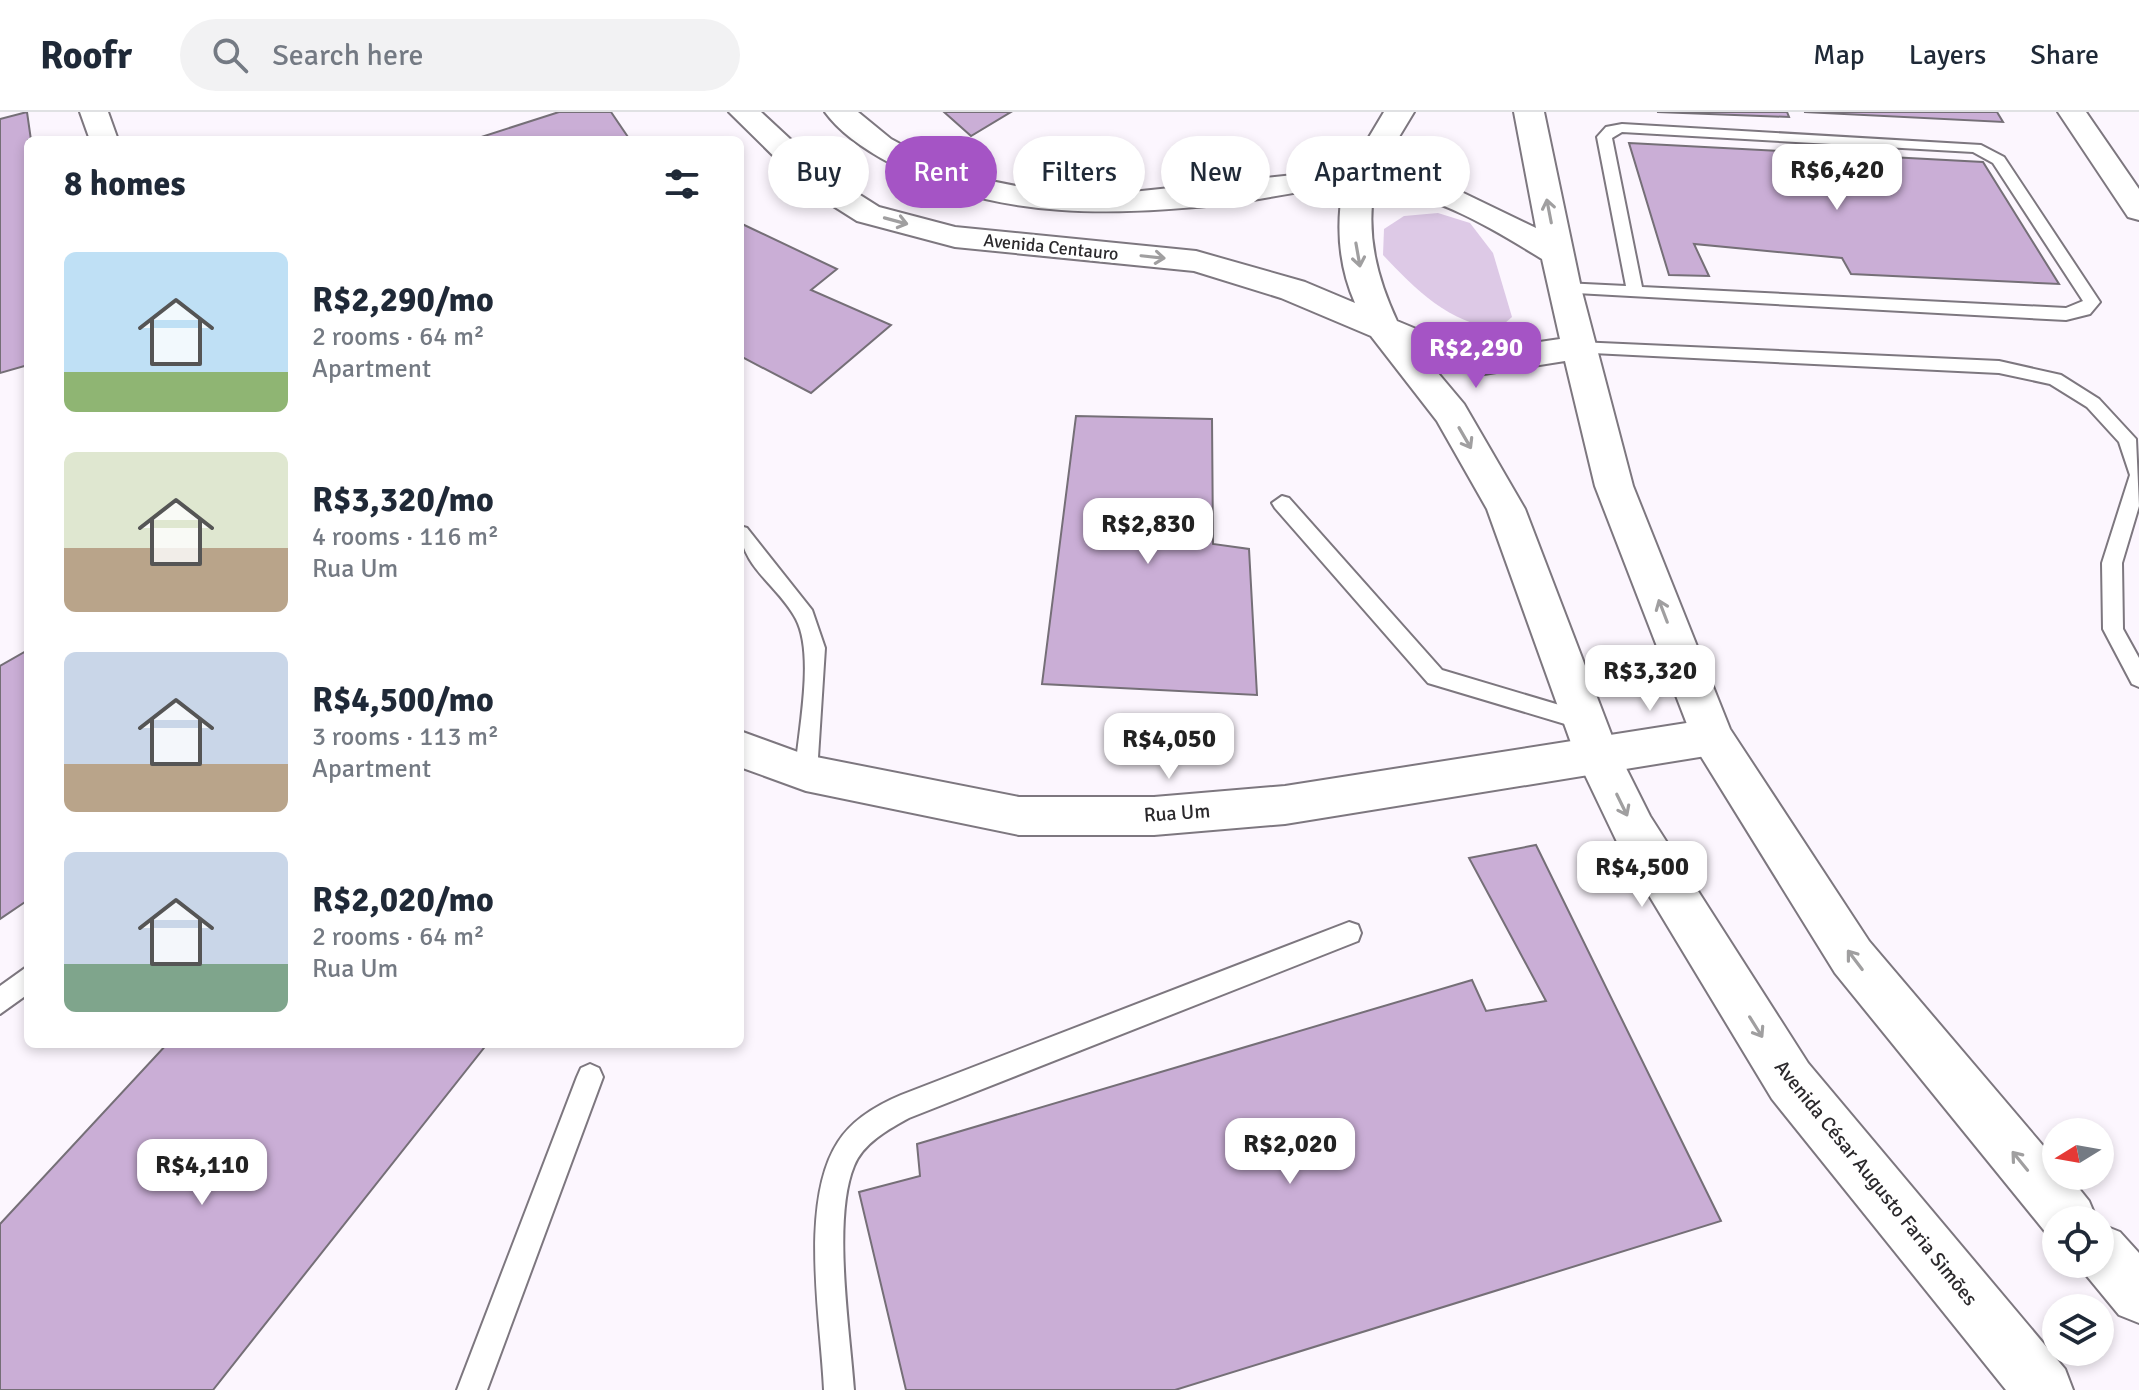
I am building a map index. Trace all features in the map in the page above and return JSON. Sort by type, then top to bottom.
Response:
[{"type":"street","name":"Avenida Centauro","points":[[744,112],[819,183],[868,214],[955,237],[1196,261],[1293,290],[1450,356],[1484,362],[1578,348]]},
{"type":"street","points":[[840,112],[885,152],[935,174],[988,190],[1063,202],[1173,200],[1286,186]]},
{"type":"street","name":"Avenida César Augusto Faria Simões","points":[[1385,136],[1399,112]]},
{"type":"street","points":[[1529,112],[1578,348],[1614,486],[1712,737],[1852,957],[2058,1206]]},
{"type":"street","points":[[2072,112],[2139,211]]},
{"type":"street","name":"Avenida César Augusto Faria Simões","points":[[1355,208],[1356,250],[1365,288],[1385,331],[1451,413],[1506,509],[1591,737],[1634,830],[1790,1081],[2044,1390]]},
{"type":"street","points":[[1470,208],[1519,231],[1561,271]]},
{"type":"street","name":"Rua Um","points":[[744,750],[806,773],[1019,816],[1154,816],[1285,805],[1591,737],[1712,737]]},
{"type":"street","points":[[2114,1267],[2139,1295]]},
{"type":"lane","points":[[1561,271],[1635,291],[2066,314],[2084,310],[2092,302],[1999,160],[1989,152],[1976,148],[1622,128],[1611,130],[1604,137],[1635,291]]},
{"type":"lane","points":[[1578,348],[1999,367],[2055,379],[2093,403],[2127,439],[2139,475],[2112,563],[2113,629],[2139,678]]},
{"type":"lane","points":[[1282,503],[1435,677],[1591,737]]},
{"type":"lane","points":[[744,538],[805,616],[815,648],[806,773]]},
{"type":"lane","points":[[839,1390],[831,1198],[842,1161],[865,1128],[901,1108],[1349,933]]},
{"type":"lane","points":[[0,1002],[24,981]]},
{"type":"lane","points":[[472,1390],[590,1077]]},
{"type":"lane","points":[[2005,1343],[2005,1390]]},
{"type":"shaded area","points":[[1438,213],[1470,223],[1493,253],[1512,317],[1498,329],[1464,320],[1434,303],[1383,255],[1384,229],[1404,216]]},
{"type":"building","points":[[27,112],[30,136],[24,136],[24,366],[0,373],[0,119]]},
{"type":"building","points":[[559,112],[611,112],[627,136],[484,136]]},
{"type":"building","points":[[944,112],[1011,112],[971,136]]},
{"type":"building","points":[[1657,112],[1787,112],[1789,117]]},
{"type":"building","points":[[1804,112],[1997,112],[2003,122]]},
{"type":"building","points":[[1629,143],[1983,162],[2059,284],[1851,274],[1842,258],[1694,244],[1709,276],[1669,275]]},
{"type":"building","points":[[744,225],[837,269],[811,290],[891,325],[811,393],[744,358]]},
{"type":"building","points":[[1076,416],[1212,419],[1213,544],[1249,549],[1257,695],[1042,684]]},
{"type":"building","points":[[24,652],[24,903],[0,919],[0,666]]},
{"type":"building","points":[[1536,845],[1721,1221],[1175,1390],[906,1390],[859,1192],[920,1176],[917,1144],[1472,980],[1486,1011],[1546,1001],[1469,858]]},
{"type":"building","points":[[163,1048],[484,1048],[213,1390],[0,1390],[0,1224]]}]
